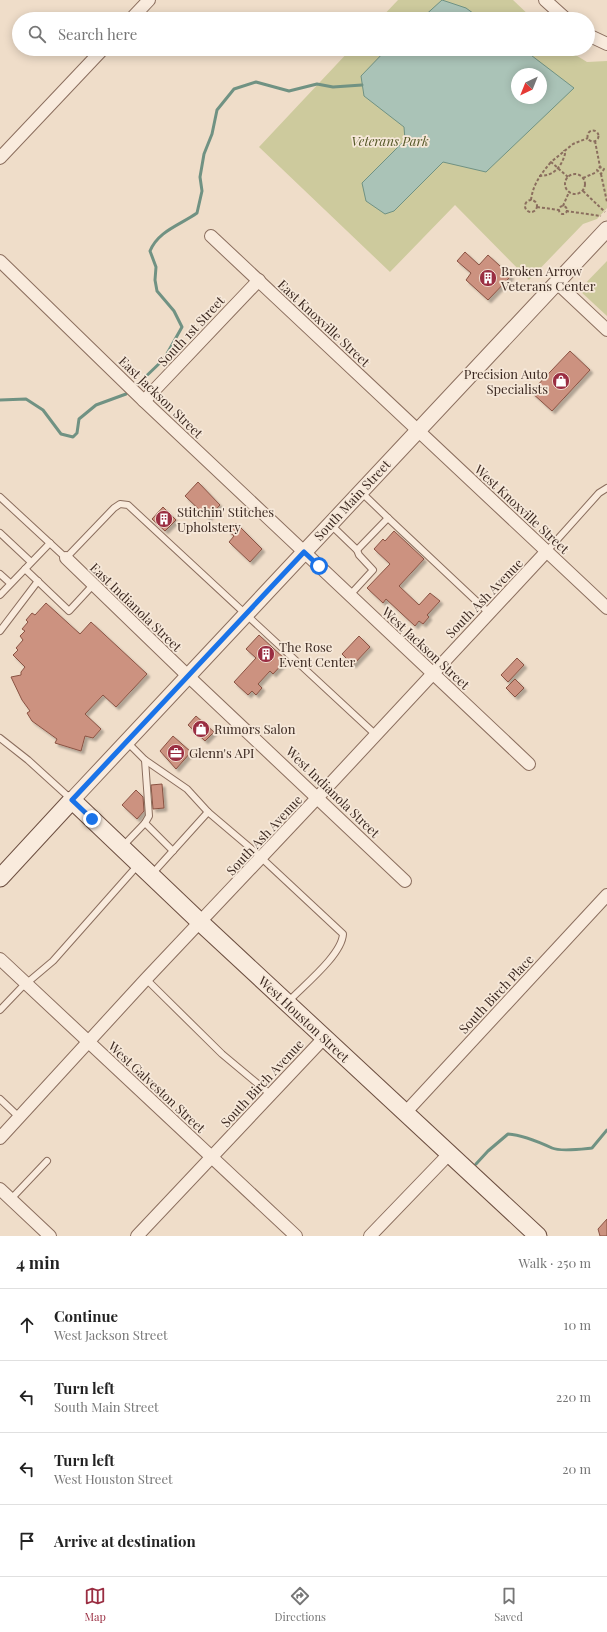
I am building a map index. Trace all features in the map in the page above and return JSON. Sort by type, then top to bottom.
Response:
[{"type":"main road","name":"West Houston Street","points":[[72,800],[200,922],[538,1236]]},
{"type":"main road","name":"South Main Street","points":[[2,871],[72,800]]},
{"type":"street","points":[[138,12],[149,0]]},
{"type":"street","points":[[545,0],[558,12]]},
{"type":"street","points":[[595,38],[607,44]]},
{"type":"street","points":[[0,158],[96,56]]},
{"type":"street","name":"South Main Street","points":[[72,800],[360,491],[557,283],[604,223]]},
{"type":"street","name":"East Knoxville Street","points":[[211,236],[419,430]]},
{"type":"street","name":"East Jackson Street","points":[[0,261],[144,401],[304,552]]},
{"type":"street","name":"South 1st Street","points":[[144,401],[259,280]]},
{"type":"street","points":[[557,283],[607,330]]},
{"type":"street","name":"West Knoxville Street","points":[[419,430],[607,608]]},
{"type":"street","name":"South Ash Avenue","points":[[0,1138],[146,979],[262,858],[432,673],[547,551]]},
{"type":"street","name":"West Jackson Street","points":[[304,552],[529,764]]},
{"type":"street","name":"East Indianola Street","points":[[66,558],[188,676]]},
{"type":"street","name":"West Indianola Street","points":[[188,676],[318,797],[405,881]]},
{"type":"street","name":"South Birch Place","points":[[405,1113],[607,895]]},
{"type":"street","name":"West Galveston Street","points":[[0,959],[296,1236]]},
{"type":"street","name":"South Birch Avenue","points":[[138,1236],[324,1038]]},
{"type":"street","points":[[370,1236],[449,1154]]},
{"type":"street","points":[[0,1189],[50,1236]]},
{"type":"lane","points":[[547,551],[599,494],[607,488]]},
{"type":"lane","points":[[360,491],[489,613]]},
{"type":"lane","points":[[0,497],[66,558],[114,508],[120,504],[128,505],[376,735]]},
{"type":"lane","points":[[357,550],[388,518]]},
{"type":"lane","points":[[330,524],[357,550],[359,556],[373,570],[350,596]]},
{"type":"lane","points":[[0,533],[31,562]]},
{"type":"lane","points":[[0,595],[50,543]]},
{"type":"lane","points":[[25,569],[68,611],[93,585]]},
{"type":"lane","points":[[0,574],[10,584]]},
{"type":"lane","points":[[0,631],[38,581]]},
{"type":"lane","points":[[0,738],[28,760],[72,800]]},
{"type":"lane","points":[[126,741],[145,760],[188,789],[208,812],[262,858],[343,934],[342,941],[337,951],[287,1003]]},
{"type":"lane","points":[[122,847],[145,823],[149,816],[145,760]]},
{"type":"lane","points":[[0,1010],[26,984],[53,962],[145,869],[173,850],[208,812]]},
{"type":"lane","points":[[145,823],[173,850]]},
{"type":"lane","points":[[146,979],[222,1054],[270,1094]]},
{"type":"lane","points":[[0,1099],[19,1117]]},
{"type":"lane","points":[[11,1199],[47,1161]]},
{"type":"path","points":[[531,200],[532,191],[539,176],[564,150],[588,138],[590,132],[597,131],[599,138],[595,142]]},
{"type":"path","points":[[588,138],[595,142],[600,167],[604,169],[601,174],[607,202]]},
{"type":"path","points":[[539,176],[551,174],[559,169],[565,154],[564,150]]},
{"type":"path","points":[[551,162],[568,177]]},
{"type":"path","points":[[583,178],[597,172],[600,167]]},
{"type":"path","points":[[597,172],[601,174]]},
{"type":"path","points":[[559,210],[563,206],[569,192],[565,183],[568,177],[577,174],[583,178],[585,186],[583,191],[576,194],[569,192]]},
{"type":"path","points":[[583,191],[605,212]]},
{"type":"path","points":[[531,200],[526,203],[526,210],[534,212],[537,207]]},
{"type":"path","points":[[531,200],[536,202],[537,207]]},
{"type":"path","points":[[563,206],[566,211]]},
{"type":"path","points":[[537,207],[559,210],[563,214],[566,211],[604,223]]},
{"type":"green space","points":[[398,0],[513,0],[526,12],[387,12]]},
{"type":"green space","name":"Veterans Park","points":[[344,56],[577,56],[587,62],[607,61],[607,208],[597,219],[583,224],[529,280],[455,205],[390,272],[259,147]]},
{"type":"green space","points":[[607,261],[607,316],[579,290]]},
{"type":"shaded area","points":[[442,0],[466,8],[471,12],[429,12]]},
{"type":"shaded area","points":[[380,56],[532,56],[574,88],[486,172],[443,162],[394,211],[385,214],[366,201],[362,183],[405,140],[404,127],[364,96],[361,76]]},
{"type":"building","name":"Broken Arrow Veterans Center","points":[[465,252],[479,265],[488,255],[511,276],[488,300],[466,280],[471,273],[457,261]]},
{"type":"building","name":"Precision Auto Specialists","points":[[570,351],[590,370],[552,411],[531,392]]},
{"type":"building","points":[[198,482],[220,505],[208,518],[185,496]]},
{"type":"building","name":"Stitchin' Stitches Upholstery","points":[[163,507],[176,520],[165,531],[152,519]]},
{"type":"building","points":[[236,523],[262,549],[250,562],[229,542],[234,536],[228,531]]},
{"type":"building","points":[[394,531],[424,559],[399,586],[419,605],[430,593],[440,601],[427,615],[429,617],[423,624],[419,621],[415,626],[386,599],[383,603],[367,588],[390,564],[374,549],[383,539],[385,541]]},
{"type":"building","points":[[46,603],[80,634],[91,622],[147,674],[116,707],[103,695],[85,714],[101,729],[93,738],[85,736],[81,751],[55,743],[57,739],[32,721],[27,713],[30,711],[22,700],[11,677],[21,675],[21,672],[25,667],[13,655],[18,650],[16,648],[23,640],[20,636],[25,631],[22,629],[28,622],[26,620],[32,613],[35,615]]},
{"type":"building","points":[[259,635],[286,660],[273,674],[270,671],[258,684],[262,688],[256,695],[252,691],[248,695],[234,682],[256,658],[246,649]]},
{"type":"building","points":[[359,636],[370,647],[353,665],[342,654]]},
{"type":"building","points":[[517,658],[524,665],[508,682],[501,675]]},
{"type":"building","points":[[515,679],[524,688],[515,697],[506,688]]},
{"type":"building","name":"Rumors Salon","points":[[196,716],[214,732],[205,741],[188,725]]},
{"type":"building","name":"Glenn's API","points":[[173,736],[191,752],[176,769],[160,751]]},
{"type":"building","points":[[162,784],[164,808],[153,809],[151,785]]},
{"type":"building","points":[[136,790],[143,797],[144,811],[137,819],[122,805]]},
{"type":"building","points":[[607,1219],[607,1236],[600,1236],[598,1229]]},
{"type":"waterway","points":[[138,384],[164,359],[182,327],[174,311],[157,291],[155,280],[156,267],[150,251],[158,238],[164,233],[197,213],[202,191],[200,177],[204,154],[212,134],[217,110],[234,89],[256,82],[289,91],[317,84],[333,87],[362,85]]},
{"type":"waterway","points":[[0,400],[26,399],[43,410],[61,434],[73,437],[77,433],[79,419],[96,405],[126,394]]},
{"type":"waterway","points":[[476,1164],[488,1151],[508,1134],[525,1137],[552,1148],[572,1150],[592,1148],[607,1130]]},
{"type":"place","name":"Broken Arrow Veterans Center","points":[[488,278]]},
{"type":"place","name":"Precision Auto Specialists","points":[[561,381]]},
{"type":"place","name":"Stitchin' Stitches Upholstery","points":[[164,519]]},
{"type":"place","name":"The Rose Event Center","points":[[266,654]]},
{"type":"place","name":"Rumors Salon","points":[[201,729]]},
{"type":"place","name":"Glenn's API","points":[[176,753]]},
{"type":"route","points":[[92,819],[72,800],[304,552],[319,566]]}]
